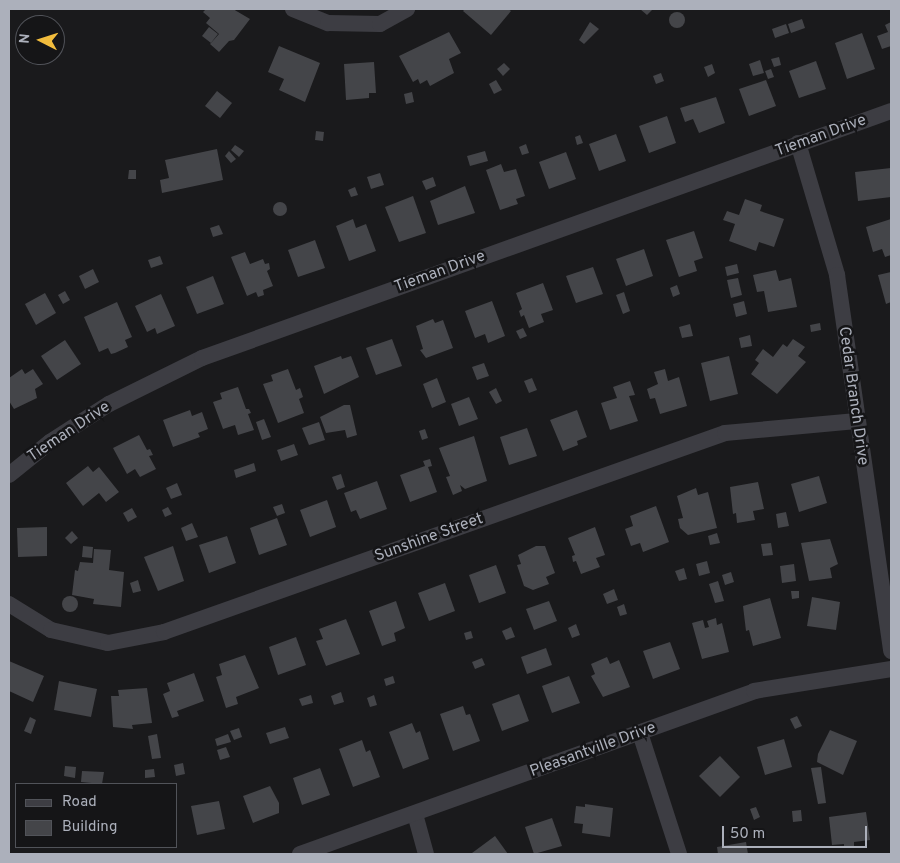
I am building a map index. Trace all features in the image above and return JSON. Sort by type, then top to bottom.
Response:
[{"type":"street","points":[[293,9],[328,23],[380,24],[407,9]]},
{"type":"street","name":"Tieman Drive","points":[[9,475],[50,442],[109,404],[202,358],[891,111]]},
{"type":"street","name":"Cedar Branch Drive","points":[[798,144],[837,275],[856,420],[891,652]]},
{"type":"street","name":"Sunshine Street","points":[[9,604],[52,630],[108,643],[164,632],[725,433],[856,420]]},
{"type":"street","name":"Pleasantville Drive","points":[[300,854],[754,691],[891,670]]},
{"type":"street","points":[[640,733],[679,854]]},
{"type":"street","points":[[415,814],[426,854]]},
{"type":"building","points":[[206,9],[233,9],[250,19],[234,40],[229,41],[219,52],[210,44],[219,34],[206,23],[210,18],[203,12]]},
{"type":"building","points":[[465,9],[508,9],[511,11],[491,35],[463,11]]},
{"type":"building","points":[[640,9],[653,9],[647,15]]},
{"type":"building","points":[[677,12],[683,14],[685,20],[683,26],[677,28],[671,26],[669,20],[671,14]]},
{"type":"building","points":[[802,19],[805,28],[791,33],[788,24]]},
{"type":"building","points":[[590,22],[599,29],[584,44],[579,40]]},
{"type":"building","points":[[891,22],[891,46],[882,49],[877,36],[888,32],[885,25]]},
{"type":"building","points":[[786,24],[789,33],[775,38],[772,29]]},
{"type":"building","points":[[209,27],[218,34],[211,43],[202,36]]},
{"type":"building","points":[[449,32],[461,53],[449,59],[454,73],[430,86],[427,80],[420,84],[418,79],[413,82],[399,56]]},
{"type":"building","points":[[862,33],[875,69],[847,79],[835,43]]},
{"type":"building","points":[[279,46],[320,63],[305,102],[279,90],[284,79],[268,72]]},
{"type":"building","points":[[779,57],[781,65],[774,67],[771,59]]},
{"type":"building","points":[[760,60],[764,73],[753,76],[749,64]]},
{"type":"building","points":[[816,61],[826,89],[799,98],[789,71]]},
{"type":"building","points":[[374,62],[376,93],[369,93],[369,98],[346,100],[344,64]]},
{"type":"building","points":[[504,63],[510,69],[503,76],[497,69]]},
{"type":"building","points":[[712,64],[715,73],[708,77],[704,67]]},
{"type":"building","points":[[771,69],[774,77],[768,79],[765,71]]},
{"type":"building","points":[[661,73],[664,81],[656,84],[653,76]]},
{"type":"building","points":[[496,80],[502,90],[494,94],[489,84]]},
{"type":"building","points":[[766,80],[776,106],[749,116],[739,89]]},
{"type":"building","points":[[217,91],[232,103],[220,118],[205,106]]},
{"type":"building","points":[[412,92],[414,102],[406,104],[404,94]]},
{"type":"building","points":[[716,97],[725,123],[699,133],[693,119],[685,122],[680,108]]},
{"type":"building","points":[[667,116],[676,143],[649,153],[639,126]]},
{"type":"building","points":[[316,131],[324,132],[323,141],[315,140]]},
{"type":"building","points":[[616,134],[626,161],[599,171],[589,144]]},
{"type":"building","points":[[580,135],[583,143],[577,145],[575,137]]},
{"type":"building","points":[[526,144],[529,153],[522,155],[519,147]]},
{"type":"building","points":[[235,145],[244,151],[239,157],[231,150]]},
{"type":"building","points":[[217,149],[223,180],[162,193],[160,180],[169,178],[165,160]]},
{"type":"building","points":[[229,151],[236,159],[231,163],[225,156]]},
{"type":"building","points":[[485,151],[488,161],[470,166],[467,156]]},
{"type":"building","points":[[566,152],[576,179],[549,189],[539,162]]},
{"type":"building","points":[[501,164],[504,172],[516,169],[525,196],[516,199],[518,204],[500,210],[486,170]]},
{"type":"building","points":[[891,168],[891,197],[858,201],[855,172]]},
{"type":"building","points":[[129,170],[136,170],[136,179],[128,179]]},
{"type":"building","points":[[380,173],[384,185],[371,189],[367,177]]},
{"type":"building","points":[[433,177],[436,186],[426,190],[422,181]]},
{"type":"building","points":[[465,186],[475,213],[438,225],[430,201]]},
{"type":"building","points":[[355,187],[358,195],[351,197],[348,190]]},
{"type":"building","points":[[413,196],[426,233],[399,242],[385,207]]},
{"type":"building","points":[[745,199],[762,205],[760,211],[784,219],[774,247],[759,242],[756,251],[729,241],[735,224],[723,220],[727,211],[739,215]]},
{"type":"building","points":[[280,202],[285,204],[287,209],[285,214],[280,216],[275,214],[273,209],[275,204]]},
{"type":"building","points":[[353,219],[356,228],[366,224],[376,251],[349,261],[336,226]]},
{"type":"building","points":[[891,219],[891,255],[885,257],[882,249],[873,252],[866,227]]},
{"type":"building","points":[[219,225],[223,234],[213,237],[210,228]]},
{"type":"building","points":[[694,231],[703,258],[694,261],[697,271],[679,277],[666,240]]},
{"type":"building","points":[[315,240],[325,268],[298,277],[288,250]]},
{"type":"building","points":[[644,249],[653,276],[626,286],[616,259]]},
{"type":"building","points":[[245,252],[250,264],[263,259],[265,264],[269,263],[270,269],[267,271],[273,286],[263,290],[264,295],[258,297],[256,292],[247,296],[231,257]]},
{"type":"building","points":[[160,256],[163,264],[151,268],[148,260]]},
{"type":"building","points":[[737,264],[739,273],[727,276],[725,267]]},
{"type":"building","points":[[593,267],[603,294],[576,303],[566,276]]},
{"type":"building","points":[[93,269],[99,282],[85,289],[79,276]]},
{"type":"building","points":[[776,270],[779,281],[791,278],[797,307],[768,312],[764,291],[757,292],[753,275]]},
{"type":"building","points":[[891,272],[891,302],[886,304],[878,275]]},
{"type":"building","points":[[213,276],[224,304],[197,314],[186,287]]},
{"type":"building","points":[[738,278],[742,295],[731,298],[727,280]]},
{"type":"building","points":[[543,283],[553,310],[541,314],[544,322],[529,328],[524,315],[521,317],[519,311],[522,309],[516,293]]},
{"type":"building","points":[[677,285],[680,294],[673,297],[670,288]]},
{"type":"building","points":[[65,291],[70,300],[63,304],[58,295]]},
{"type":"building","points":[[624,292],[630,311],[623,314],[616,295]]},
{"type":"building","points":[[45,293],[56,313],[36,325],[25,304]]},
{"type":"building","points":[[161,294],[175,326],[157,334],[155,328],[147,332],[135,306]]},
{"type":"building","points":[[492,301],[505,336],[488,343],[485,334],[475,338],[465,311]]},
{"type":"building","points":[[744,301],[747,314],[736,317],[733,304]]},
{"type":"building","points":[[117,302],[132,337],[125,340],[128,347],[115,353],[111,354],[108,348],[99,352],[84,317]]},
{"type":"building","points":[[433,319],[435,323],[443,320],[453,348],[426,358],[420,350],[423,349],[416,326]]},
{"type":"building","points":[[820,323],[821,330],[811,332],[810,325]]},
{"type":"building","points":[[690,324],[693,336],[682,338],[679,327]]},
{"type":"building","points":[[523,328],[527,336],[520,339],[516,331]]},
{"type":"building","points":[[750,335],[752,346],[741,348],[739,338]]},
{"type":"building","points":[[392,339],[402,366],[376,375],[366,348]]},
{"type":"building","points":[[793,339],[805,347],[798,356],[806,362],[777,394],[751,374],[759,363],[755,360],[763,349],[773,357],[783,344],[787,347]]},
{"type":"building","points":[[65,340],[81,364],[57,380],[41,356]]},
{"type":"building","points":[[341,356],[342,359],[351,356],[359,377],[324,394],[314,366]]},
{"type":"building","points":[[729,356],[738,394],[710,401],[701,363]]},
{"type":"building","points":[[484,363],[489,376],[477,380],[472,367]]},
{"type":"building","points":[[22,369],[25,374],[33,369],[43,384],[35,389],[37,398],[14,409],[9,401],[9,378]]},
{"type":"building","points":[[288,369],[296,390],[300,388],[303,397],[299,399],[304,413],[278,423],[263,384],[273,381],[271,375]]},
{"type":"building","points":[[665,369],[668,381],[679,377],[687,406],[660,414],[655,398],[650,399],[647,389],[658,384],[654,372]]},
{"type":"building","points":[[437,378],[446,402],[432,408],[423,384]]},
{"type":"building","points":[[532,378],[537,390],[529,393],[524,381]]},
{"type":"building","points":[[630,381],[635,395],[629,396],[638,421],[610,430],[601,403],[617,398],[613,387]]},
{"type":"building","points":[[238,387],[246,409],[249,409],[251,413],[248,414],[254,430],[238,435],[235,425],[223,429],[213,402],[222,399],[220,393]]},
{"type":"building","points":[[496,388],[502,401],[496,404],[489,392]]},
{"type":"building","points":[[469,397],[478,419],[459,426],[451,404]]},
{"type":"building","points":[[344,405],[350,405],[357,435],[347,438],[345,430],[326,433],[320,417]]},
{"type":"building","points":[[190,410],[192,416],[202,412],[208,429],[198,433],[200,437],[173,447],[163,420]]},
{"type":"building","points":[[577,410],[587,437],[577,441],[578,445],[563,451],[550,420]]},
{"type":"building","points":[[264,419],[271,437],[262,440],[256,422]]},
{"type":"building","points":[[319,422],[325,440],[309,445],[302,428]]},
{"type":"building","points":[[527,428],[537,456],[509,465],[500,437]]},
{"type":"building","points":[[425,429],[428,438],[422,440],[419,431]]},
{"type":"building","points":[[139,435],[147,450],[150,449],[153,455],[149,456],[156,469],[140,477],[135,469],[127,474],[113,448]]},
{"type":"building","points":[[474,436],[487,481],[465,489],[460,485],[462,491],[453,495],[446,477],[450,476],[439,448]]},
{"type":"building","points":[[294,444],[298,455],[281,461],[277,450]]},
{"type":"building","points":[[430,459],[432,466],[428,467],[437,492],[410,502],[400,475],[425,466],[423,461]]},
{"type":"building","points":[[254,463],[256,471],[236,478],[234,470]]},
{"type":"building","points":[[88,466],[93,472],[99,467],[119,492],[106,502],[99,493],[83,506],[66,483]]},
{"type":"building","points":[[341,474],[345,487],[337,490],[332,477]]},
{"type":"building","points":[[819,476],[827,503],[799,512],[791,484]]},
{"type":"building","points":[[377,481],[387,509],[360,519],[356,510],[351,512],[344,493]]},
{"type":"building","points":[[758,482],[764,509],[753,511],[755,520],[737,523],[736,513],[733,514],[730,487]]},
{"type":"building","points":[[177,483],[182,495],[171,499],[166,488]]},
{"type":"building","points":[[696,488],[698,495],[708,492],[717,528],[688,535],[680,528],[678,519],[683,518],[677,496]]},
{"type":"building","points":[[327,500],[336,527],[310,537],[300,510]]},
{"type":"building","points":[[282,504],[285,513],[277,516],[273,507]]},
{"type":"building","points":[[656,506],[669,542],[643,552],[640,543],[631,546],[625,529],[633,526],[630,516]]},
{"type":"building","points":[[168,507],[172,514],[165,517],[162,510]]},
{"type":"building","points":[[132,508],[137,517],[128,522],[123,513]]},
{"type":"building","points":[[786,512],[789,526],[778,528],[776,514]]},
{"type":"building","points":[[277,518],[287,545],[259,555],[250,528]]},
{"type":"building","points":[[192,523],[198,537],[186,541],[181,528]]},
{"type":"building","points":[[47,527],[47,556],[18,557],[17,528]]},
{"type":"building","points":[[595,527],[605,555],[596,558],[600,567],[581,574],[576,561],[573,562],[572,556],[575,555],[568,538]]},
{"type":"building","points":[[72,531],[78,538],[71,544],[65,538]]},
{"type":"building","points":[[717,533],[720,543],[710,545],[708,536]]},
{"type":"building","points":[[227,536],[236,563],[209,573],[199,545]]},
{"type":"building","points":[[830,539],[838,564],[830,568],[832,578],[809,581],[801,543]]},
{"type":"building","points":[[771,543],[773,555],[763,556],[761,544]]},
{"type":"building","points":[[83,546],[93,547],[92,558],[82,557]]},
{"type":"building","points":[[173,546],[184,581],[158,591],[144,557]]},
{"type":"building","points":[[536,546],[545,546],[555,573],[546,577],[549,584],[533,590],[524,586],[517,565],[521,564],[518,555]]},
{"type":"building","points":[[94,549],[111,550],[109,570],[124,572],[121,607],[93,604],[94,599],[72,595],[75,570],[78,571],[80,562],[93,563]]},
{"type":"building","points":[[707,561],[710,573],[699,576],[696,564]]},
{"type":"building","points":[[794,564],[796,581],[782,583],[780,566]]},
{"type":"building","points":[[496,565],[506,593],[479,603],[469,575]]},
{"type":"building","points":[[684,568],[687,579],[679,581],[675,571]]},
{"type":"building","points":[[731,572],[734,582],[725,585],[722,575]]},
{"type":"building","points":[[138,580],[141,591],[133,593],[130,583]]},
{"type":"building","points":[[718,581],[724,601],[715,603],[709,584]]},
{"type":"building","points":[[445,583],[455,611],[429,621],[418,593]]},
{"type":"building","points":[[614,589],[618,600],[607,604],[603,594]]},
{"type":"building","points":[[791,591],[799,591],[799,598],[792,599]]},
{"type":"building","points":[[67,596],[73,596],[78,601],[76,610],[67,612],[62,607],[62,601]]},
{"type":"building","points":[[812,597],[840,602],[836,630],[807,626]]},
{"type":"building","points":[[770,598],[781,638],[753,646],[749,630],[746,631],[743,606]]},
{"type":"building","points":[[396,601],[405,628],[394,633],[396,641],[382,646],[369,611]]},
{"type":"building","points":[[549,601],[557,621],[534,630],[526,609]]},
{"type":"building","points":[[624,604],[627,614],[620,616],[617,607]]},
{"type":"building","points":[[716,618],[717,625],[722,623],[729,652],[702,659],[692,623],[703,620],[705,628],[709,627],[707,621]]},
{"type":"building","points":[[346,619],[360,654],[326,666],[316,641],[323,639],[319,629]]},
{"type":"building","points":[[576,624],[580,635],[572,638],[568,628]]},
{"type":"building","points":[[511,627],[515,637],[506,640],[502,631]]},
{"type":"building","points":[[471,631],[473,638],[466,640],[464,633]]},
{"type":"building","points":[[296,637],[306,665],[278,675],[269,647]]},
{"type":"building","points":[[670,642],[680,669],[653,679],[643,651]]},
{"type":"building","points":[[546,648],[552,665],[527,674],[521,657]]},
{"type":"building","points":[[245,655],[259,688],[236,697],[238,704],[226,708],[216,677],[222,675],[219,664]]},
{"type":"building","points":[[607,657],[610,664],[619,660],[630,687],[603,697],[591,676],[595,674],[591,664]]},
{"type":"building","points":[[482,658],[485,665],[475,669],[472,662]]},
{"type":"building","points":[[9,661],[44,676],[33,702],[9,691]]},
{"type":"building","points":[[194,673],[204,701],[177,711],[179,716],[172,718],[163,694],[170,691],[167,683]]},
{"type":"building","points":[[393,676],[395,683],[386,686],[384,679]]},
{"type":"building","points":[[569,676],[580,703],[552,713],[542,686]]},
{"type":"building","points":[[59,681],[97,689],[91,717],[54,710]]},
{"type":"building","points":[[147,688],[152,723],[132,725],[133,729],[113,727],[111,696],[119,696],[118,690]]},
{"type":"building","points":[[341,692],[344,702],[334,705],[331,696]]},
{"type":"building","points":[[519,694],[529,721],[502,731],[492,704]]},
{"type":"building","points":[[311,695],[313,703],[302,706],[299,699]]},
{"type":"building","points":[[374,695],[377,705],[370,707],[367,698]]},
{"type":"building","points":[[463,706],[466,715],[470,714],[480,741],[453,751],[440,714]]},
{"type":"building","points":[[797,716],[802,726],[795,729],[790,719]]},
{"type":"building","points":[[30,717],[36,720],[31,734],[24,731]]},
{"type":"building","points":[[412,723],[416,733],[420,731],[429,759],[403,769],[389,732]]},
{"type":"building","points":[[285,727],[289,738],[270,744],[266,733]]},
{"type":"building","points":[[239,728],[242,737],[234,740],[230,731]]},
{"type":"building","points":[[830,730],[857,741],[843,775],[817,762],[818,754]]},
{"type":"building","points":[[157,734],[161,758],[152,759],[148,736]]},
{"type":"building","points":[[228,734],[231,742],[217,746],[215,739]]},
{"type":"building","points":[[784,739],[792,767],[765,775],[757,747]]},
{"type":"building","points":[[362,740],[366,752],[370,750],[380,777],[353,787],[339,749]]},
{"type":"building","points":[[226,747],[230,757],[220,760],[217,750]]},
{"type":"building","points":[[720,756],[740,777],[720,797],[699,776]]},
{"type":"building","points":[[183,763],[185,774],[176,776],[174,765]]},
{"type":"building","points":[[65,766],[76,767],[75,778],[64,776]]},
{"type":"building","points":[[821,767],[826,803],[818,804],[811,768]]},
{"type":"building","points":[[320,768],[330,795],[302,805],[293,778]]},
{"type":"building","points":[[154,769],[155,777],[145,778],[145,770]]},
{"type":"building","points":[[82,771],[104,772],[102,783],[81,782]]},
{"type":"building","points":[[270,786],[279,803],[279,813],[253,823],[243,796]]},
{"type":"building","points":[[219,801],[225,829],[197,835],[191,806]]},
{"type":"building","points":[[585,804],[613,808],[610,837],[582,833],[583,824],[574,823],[576,806],[585,807]]},
{"type":"building","points":[[756,807],[760,817],[754,820],[750,809]]},
{"type":"building","points":[[801,810],[802,821],[793,822],[792,811]]},
{"type":"building","points":[[866,812],[870,840],[854,842],[854,847],[844,848],[844,844],[832,845],[829,817]]},
{"type":"building","points":[[552,818],[562,846],[534,854],[525,827]]},
{"type":"building","points":[[495,836],[508,854],[472,854],[472,853]]},
{"type":"building","points":[[746,842],[748,854],[718,854],[717,847]]}]
